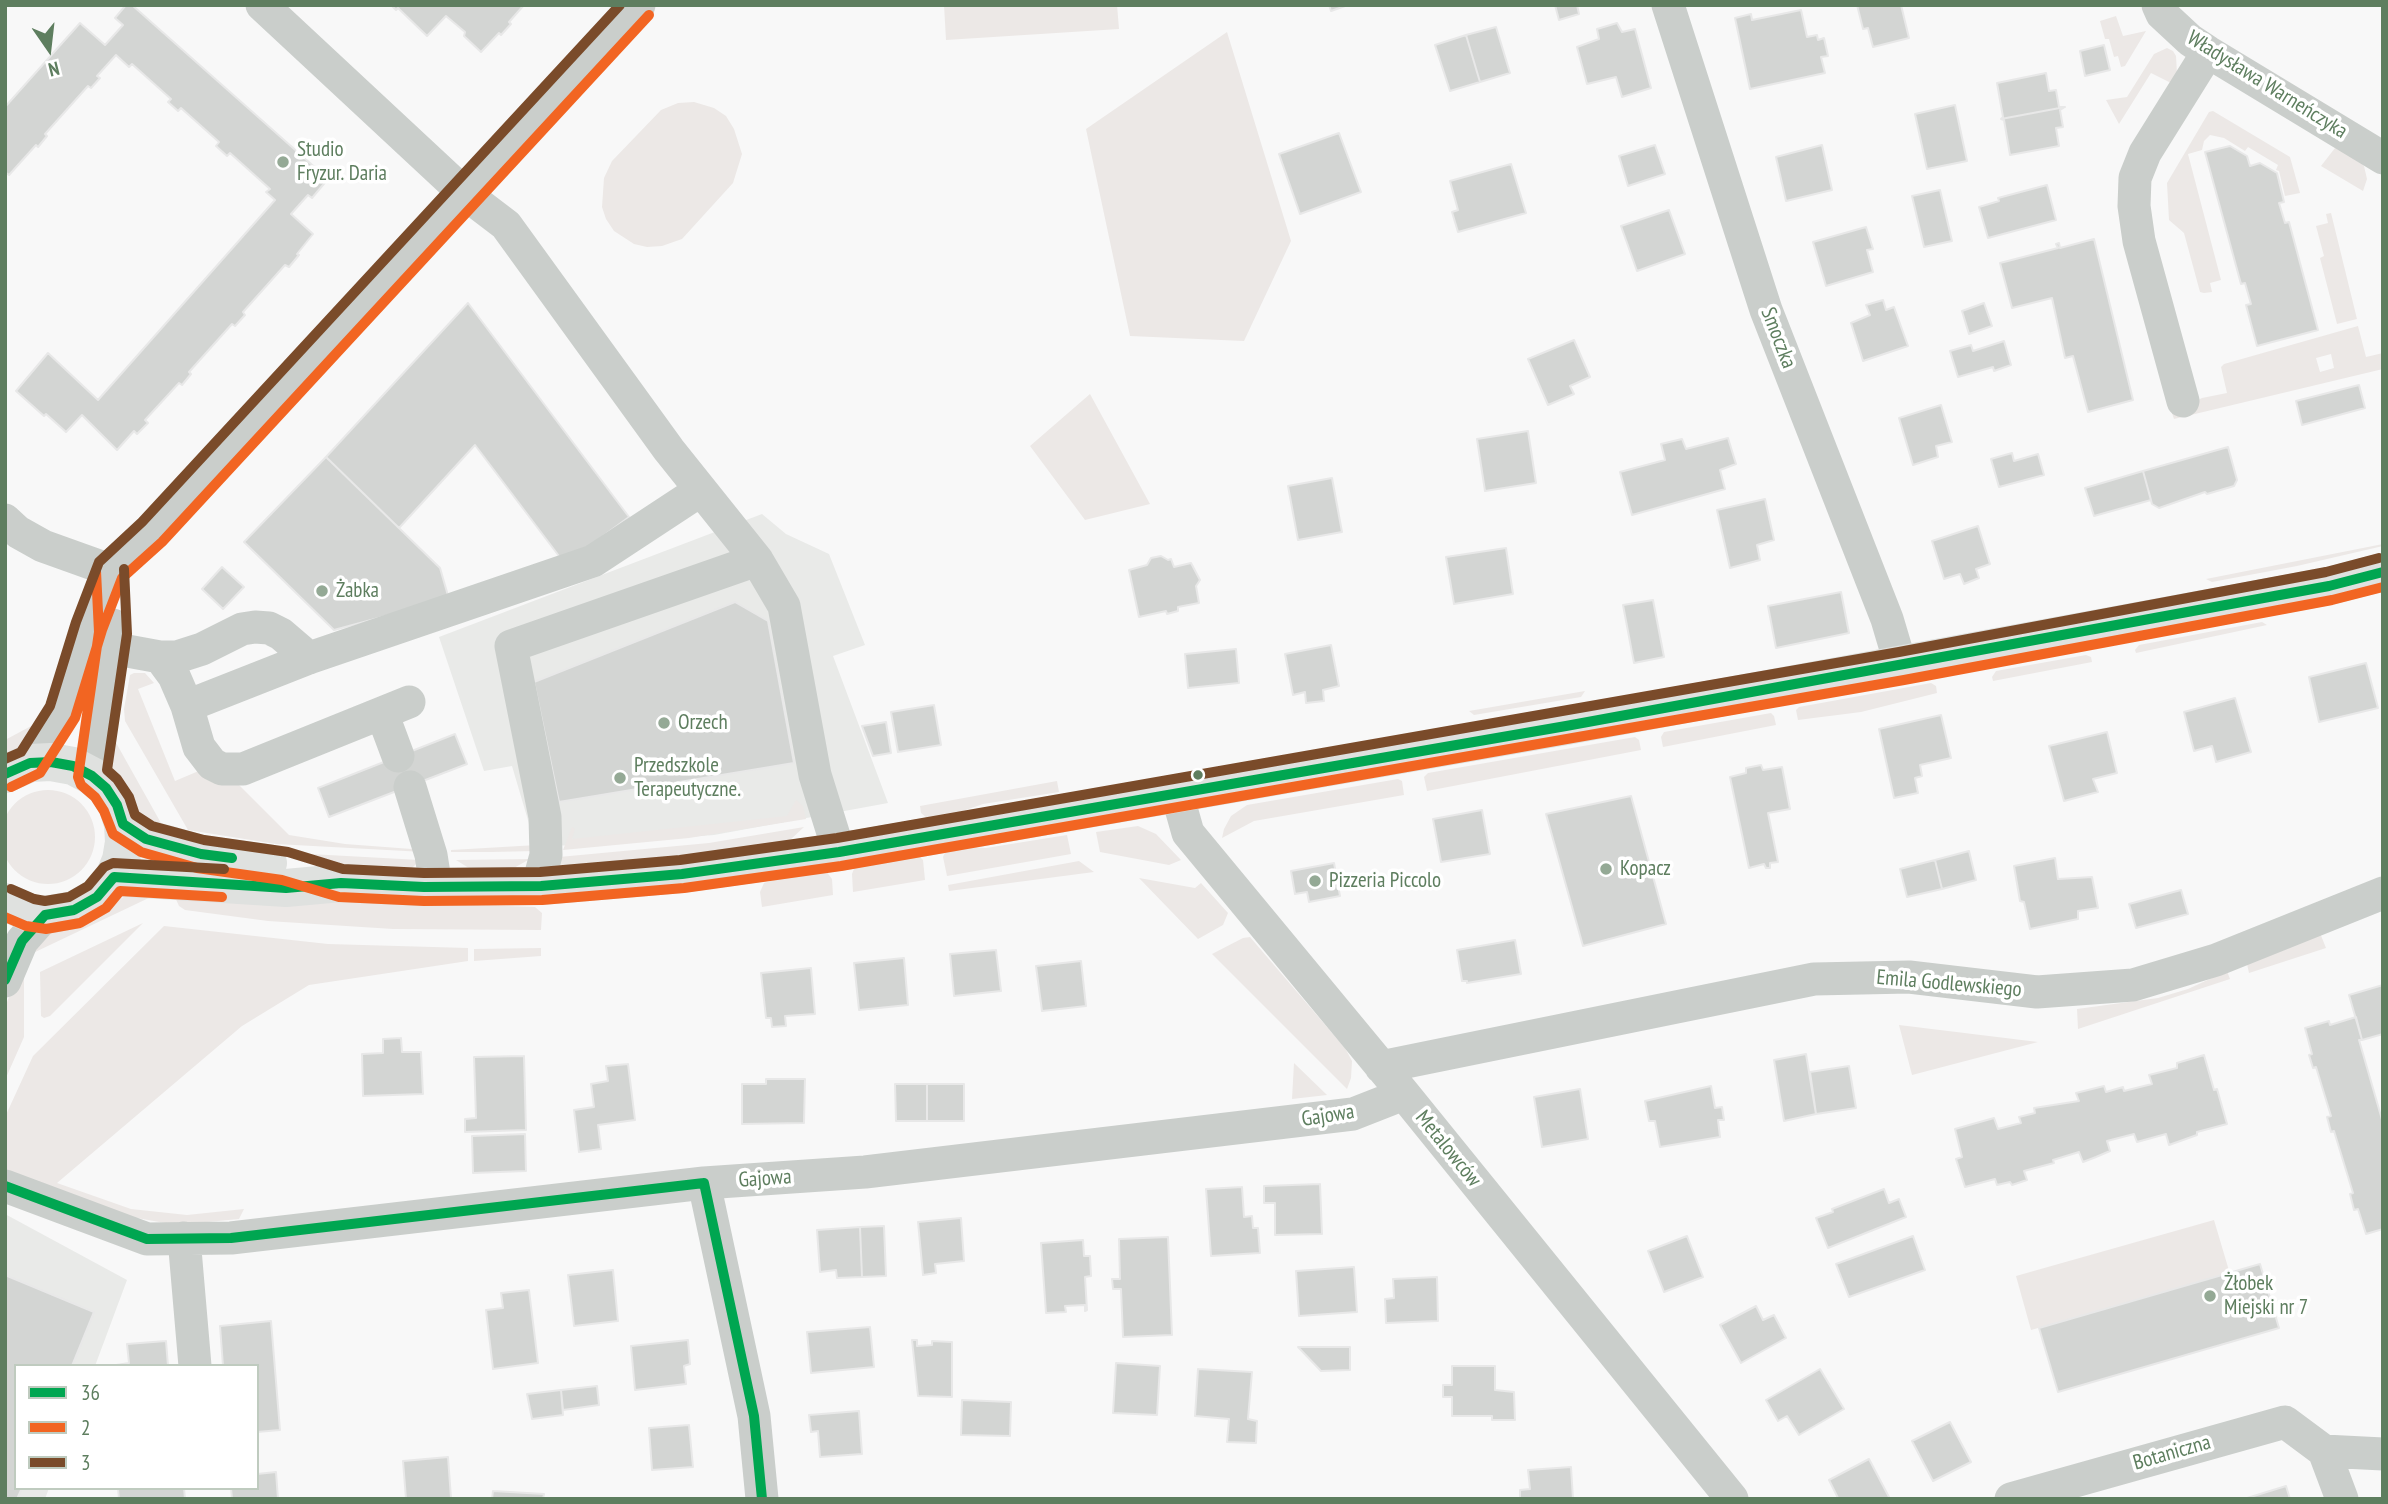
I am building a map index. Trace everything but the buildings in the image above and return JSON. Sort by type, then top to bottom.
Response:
[{"type":"main road","points":[[114,877],[286,888],[341,883],[436,887],[541,886],[682,874],[839,852],[1901,666],[2329,586],[2383,572]]},
{"type":"main road","points":[[5,902],[30,913],[45,915],[74,910],[97,897],[114,877],[124,842],[123,824],[117,805],[106,788],[92,776],[73,766],[51,762],[18,769]]},
{"type":"main road","points":[[123,824],[146,839],[182,849],[285,866],[341,883]]},
{"type":"street","points":[[262,5],[464,192],[506,225],[669,450],[757,560],[784,606],[816,775],[839,852]]},
{"type":"street","points":[[18,769],[63,712],[89,626],[110,570],[152,532],[639,5]]},
{"type":"street","name":"Smoczka","points":[[1668,5],[1766,310],[1887,619],[1901,666]]},
{"type":"street","name":"Władysława Warneńczyka","points":[[2158,5],[2162,14],[2182,33],[2208,52],[2383,158]]},
{"type":"street","points":[[2183,401],[2139,241],[2134,206],[2135,178],[2145,153],[2208,52]]},
{"type":"street","points":[[187,706],[309,658],[593,561],[701,490]]},
{"type":"street","points":[[5,520],[18,532],[43,545],[110,570]]},
{"type":"street","points":[[541,886],[540,877],[546,855],[545,817],[512,646],[757,560]]},
{"type":"street","points":[[92,776],[113,633],[110,570]]},
{"type":"street","points":[[111,648],[160,657],[189,654],[228,635],[255,627],[269,628],[309,658]]},
{"type":"street","points":[[160,657],[174,676],[187,706],[199,747],[212,764],[233,770],[243,769],[396,708],[404,771],[431,855],[436,887]]},
{"type":"street","name":"Metalowców","points":[[1177,793],[1188,833],[1404,1094],[1731,1499]]},
{"type":"street","name":"Emila Godlewskiego","points":[[1381,1067],[1814,978],[1909,977],[2037,992],[2133,985],[2216,960],[2383,893]]},
{"type":"street","points":[[5,981],[22,941],[45,915]]},
{"type":"street","name":"Gajowa","points":[[5,1186],[147,1239],[230,1238],[704,1183],[865,1172],[1353,1114],[1404,1094]]},
{"type":"street","points":[[704,1183],[752,1404],[762,1499]]},
{"type":"street","points":[[184,1238],[195,1364]]},
{"type":"street","name":"Botaniczna","points":[[2011,1499],[2285,1422],[2325,1451]]},
{"type":"street","points":[[2342,1499],[2325,1451],[2383,1454]]},
{"type":"shaded area","points":[[944,5],[1117,5],[1119,29],[946,40]]},
{"type":"shaded area","points":[[2116,16],[2123,36],[2146,31],[2125,66],[2121,67],[2118,56],[2114,57],[2109,39],[2105,39],[2100,21]]},
{"type":"shaded area","points":[[1227,32],[1291,241],[1244,341],[1130,336],[1086,129]]},
{"type":"shaded area","points":[[2167,48],[2176,56],[2177,74],[2171,83],[2151,73],[2119,124],[2106,100],[2127,97],[2154,54]]},
{"type":"shaded area","points":[[694,102],[714,108],[726,116],[734,129],[742,154],[733,183],[682,239],[662,246],[634,244],[614,231],[606,219],[602,207],[604,178],[612,161],[661,110],[678,103]]},
{"type":"shaded area","points":[[2213,111],[2290,157],[2300,193],[2285,196],[2279,171],[2276,170],[2278,165],[2248,147],[2245,151],[2224,138],[2210,135],[2204,141],[2202,150],[2188,154],[2221,280],[2210,283],[2212,292],[2204,293],[2200,292],[2184,233],[2169,220],[2167,183],[2209,112]]},
{"type":"shaded area","points":[[2335,148],[2358,159],[2364,166],[2367,179],[2363,191],[2321,166]]},
{"type":"shaded area","points":[[2331,213],[2357,319],[2337,324],[2320,258],[2324,256],[2316,226],[2328,223],[2326,214]]},
{"type":"shaded area","points":[[2358,326],[2366,357],[2383,353],[2383,369],[2174,419],[2172,413],[2202,398],[2227,393],[2221,367]],"holes":[[[2331,354],[2334,368],[2320,372],[2316,358]]]},
{"type":"shaded area","points":[[1090,394],[1150,504],[1085,520],[1030,446]]},
{"type":"shaded area","points":[[762,514],[786,534],[829,554],[865,645],[833,656],[888,803],[714,835],[573,846],[535,844],[512,766],[484,771],[439,637]]},
{"type":"shaded area","points":[[2383,544],[2297,566],[2212,582],[2206,579]]},
{"type":"shaded area","points":[[2262,622],[2267,625],[2136,653],[2135,650],[2139,645]]},
{"type":"shaded area","points":[[2086,655],[2091,657],[2092,662],[1993,681],[1992,677],[1996,671]]},
{"type":"shaded area","points":[[145,673],[154,683],[138,689],[175,781],[201,770],[239,785],[289,835],[345,844],[425,850],[424,852],[276,844],[188,830],[125,721],[124,709],[130,675]]},
{"type":"shaded area","points":[[1931,683],[1936,686],[1937,693],[1861,712],[1798,720],[1796,710],[1799,707]]},
{"type":"shaded area","points":[[1585,691],[1581,697],[1474,715],[1469,711]]},
{"type":"shaded area","points":[[1771,713],[1776,725],[1663,747],[1661,737],[1664,732]]},
{"type":"shaded area","points":[[48,717],[39,736],[5,758],[5,740]]},
{"type":"shaded area","points":[[110,732],[166,832],[146,823],[111,769],[108,749]]},
{"type":"shaded area","points":[[1635,737],[1639,740],[1641,750],[1427,791],[1424,777],[1428,773]]},
{"type":"shaded area","points":[[1398,779],[1402,781],[1404,795],[1254,821],[1222,838],[1231,816],[1247,805]]},
{"type":"shaded area","points":[[1057,781],[1059,792],[983,804],[960,812],[927,818],[921,813],[920,806]]},
{"type":"shaded area","points":[[48,790],[66,794],[81,804],[91,819],[95,837],[91,855],[81,870],[66,880],[48,884],[30,880],[15,870],[5,855],[1,837],[5,819],[15,804],[30,794]]},
{"type":"shaded area","points":[[796,800],[803,806],[806,819],[689,838],[563,850],[572,827],[575,829],[572,839],[787,816]]},
{"type":"shaded area","points":[[1138,826],[1156,834],[1181,860],[1169,865],[1100,852],[1096,832]]},
{"type":"shaded area","points":[[804,827],[789,841],[636,861],[554,867],[559,857],[709,843]]},
{"type":"shaded area","points":[[1067,835],[1071,854],[947,876],[943,857],[946,850],[986,848]]},
{"type":"shaded area","points":[[537,845],[536,851],[451,852],[451,850]]},
{"type":"shaded area","points":[[266,851],[420,860],[411,869],[348,866]]},
{"type":"shaded area","points":[[918,855],[923,860],[925,880],[853,892],[852,874],[855,866]]},
{"type":"shaded area","points":[[530,859],[512,869],[472,870],[456,860]]},
{"type":"shaded area","points":[[1079,861],[1094,872],[949,891],[948,885]]},
{"type":"shaded area","points":[[826,871],[832,879],[833,895],[762,907],[760,892],[764,883]]},
{"type":"shaded area","points":[[1139,878],[1195,888],[1201,883],[1228,913],[1223,925],[1198,939]]},
{"type":"shaded area","points":[[128,895],[155,895],[31,954],[42,936]]},
{"type":"shaded area","points":[[174,895],[535,907],[542,913],[541,930],[393,929],[268,921],[185,910],[179,906]]},
{"type":"shaded area","points":[[143,923],[50,1016],[41,1016],[40,972]]},
{"type":"shaded area","points":[[164,926],[328,944],[468,948],[468,961],[309,985],[242,1026],[57,1183],[131,1209],[187,1215],[244,1209],[239,1219],[165,1223],[120,1215],[5,1169],[5,1117],[33,1056]]},
{"type":"shaded area","points":[[2320,933],[2326,948],[2249,973],[2247,964]]},
{"type":"shaded area","points":[[1250,937],[1345,1048],[1352,1061],[1347,1089],[1212,954]]},
{"type":"shaded area","points":[[541,948],[541,956],[474,961],[474,949]]},
{"type":"shaded area","points":[[20,970],[24,972],[24,1037],[5,1080],[5,1007]]},
{"type":"shaded area","points":[[2227,971],[2230,979],[2078,1029],[2077,1009],[2158,998],[2188,989]]},
{"type":"shaded area","points":[[1899,1025],[2038,1042],[1912,1075]]},
{"type":"shaded area","points":[[1294,1063],[1327,1095],[1292,1099]]},
{"type":"shaded area","points":[[5,1214],[127,1280],[96,1364],[14,1364],[14,1490],[48,1490],[45,1499],[5,1499]]},
{"type":"shaded area","points":[[2214,1220],[2230,1274],[2031,1330],[2016,1276]]},
{"type":"transit line","name":"3","points":[[5,759],[21,752],[50,706],[76,622],[99,562],[142,522],[620,5]]},
{"type":"transit line","name":"2","points":[[11,787],[40,773],[75,718],[102,630],[122,578],[162,542],[649,15]]},
{"type":"transit line","name":"3","points":[[124,569],[127,634],[107,770],[129,797],[135,815],[152,826],[204,840],[288,852],[343,869],[424,873],[540,872],[680,860],[837,838],[1899,652],[2326,572],[2379,558]]},
{"type":"transit line","name":"2","points":[[96,571],[99,632],[78,777],[81,785],[95,797],[104,811],[113,834],[141,852],[197,868],[282,880],[339,897],[424,901],[542,900],[684,888],[841,866],[1904,680],[2332,600],[2383,587]]},
{"type":"transit line","name":"36","points":[[5,980],[22,941],[45,915],[74,910],[97,897],[114,877],[286,888],[341,883],[424,887],[541,886],[682,874],[839,852],[1566,726],[2329,586],[2383,572]]},
{"type":"transit line","name":"36","points":[[5,774],[30,763],[51,762],[73,766],[92,776],[106,788],[117,805],[123,824],[146,839],[201,854],[232,858]]},
{"type":"transit line","name":"3","points":[[11,889],[45,901],[69,897],[88,886],[104,867],[113,863],[224,869]]},
{"type":"transit line","name":"2","points":[[5,917],[26,926],[46,929],[80,923],[106,908],[120,891],[222,897]]},
{"type":"transit line","name":"36","points":[[704,1183],[754,1416],[762,1499]]},
{"type":"transit line","name":"36","points":[[5,1186],[147,1239],[231,1238],[704,1183]]},
{"type":"place","name":"Studio Fryzur. Daria","points":[[283,162]]},
{"type":"place","name":"Żabka","points":[[322,591]]},
{"type":"place","name":"Orzech","points":[[664,723]]},
{"type":"place","name":"Przedszkole Terapeutyczne.","points":[[620,778]]},
{"type":"place","name":"Kopacz","points":[[1606,869]]},
{"type":"place","name":"Pizzeria Piccolo","points":[[1315,881]]},
{"type":"place","name":"Żłobek Miejski nr 7","points":[[2210,1296]]}]
